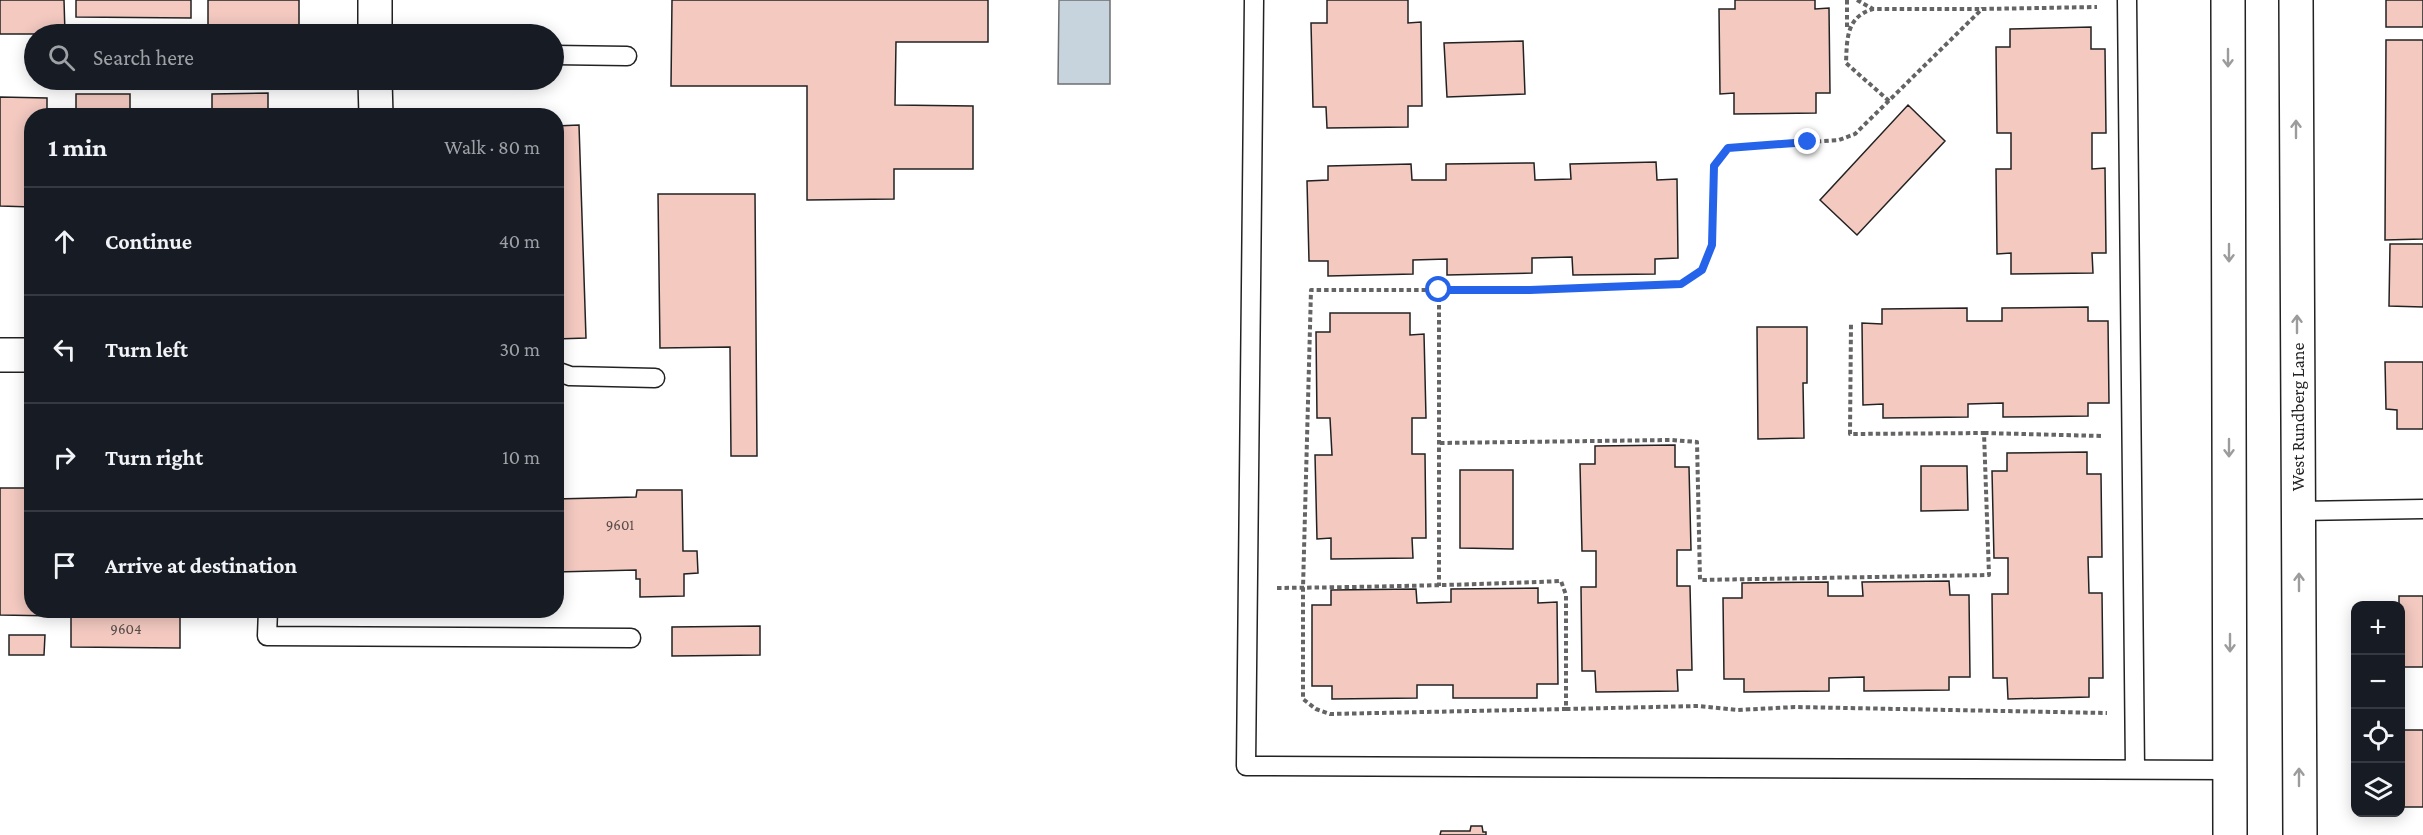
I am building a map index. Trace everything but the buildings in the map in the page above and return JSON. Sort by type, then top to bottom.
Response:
[{"type":"main road","points":[[375,0],[375,24]]},
{"type":"main road","points":[[2228,0],[2230,835]]},
{"type":"main road","name":"West Rundberg Lane","points":[[2296,0],[2300,835]]},
{"type":"main road","points":[[375,90],[376,108]]},
{"type":"main road","points":[[0,355],[24,355]]},
{"type":"lane","points":[[1254,0],[1246,766],[2230,770]]},
{"type":"lane","points":[[2127,0],[2135,769]]},
{"type":"lane","points":[[564,56],[627,56]]},
{"type":"lane","points":[[564,374],[570,376],[655,378]]},
{"type":"lane","points":[[2298,511],[2423,509]]},
{"type":"lane","points":[[268,618],[267,636],[631,638]]},
{"type":"path","points":[[1847,0],[1846,63],[1889,101]]},
{"type":"path","points":[[1857,0],[1873,9]]},
{"type":"path","points":[[1847,33],[1851,24],[1861,14],[1873,9],[2100,7]]},
{"type":"path","points":[[1982,9],[1855,134],[1839,140],[1728,148],[1714,166],[1712,245],[1702,270],[1681,284],[1530,290],[1311,290],[1303,588],[1303,699],[1316,709],[1330,714],[1698,706],[1737,710],[1795,708],[2113,712]]},
{"type":"path","points":[[1439,290],[1439,586]]},
{"type":"path","points":[[1851,323],[1850,434],[1984,433],[2113,436]]},
{"type":"path","points":[[1440,443],[1671,440],[1697,442],[1700,579],[1947,576],[1989,575],[1984,433]]},
{"type":"path","points":[[1248,588],[1439,586],[1561,581],[1566,595],[1566,709]]},
{"type":"shaded area","points":[[1059,0],[1110,0],[1110,84],[1058,84]]},
{"type":"route","points":[[1439,290],[1530,290],[1681,284],[1702,270],[1712,245],[1715,201],[1714,166],[1728,148],[1808,142]]}]
